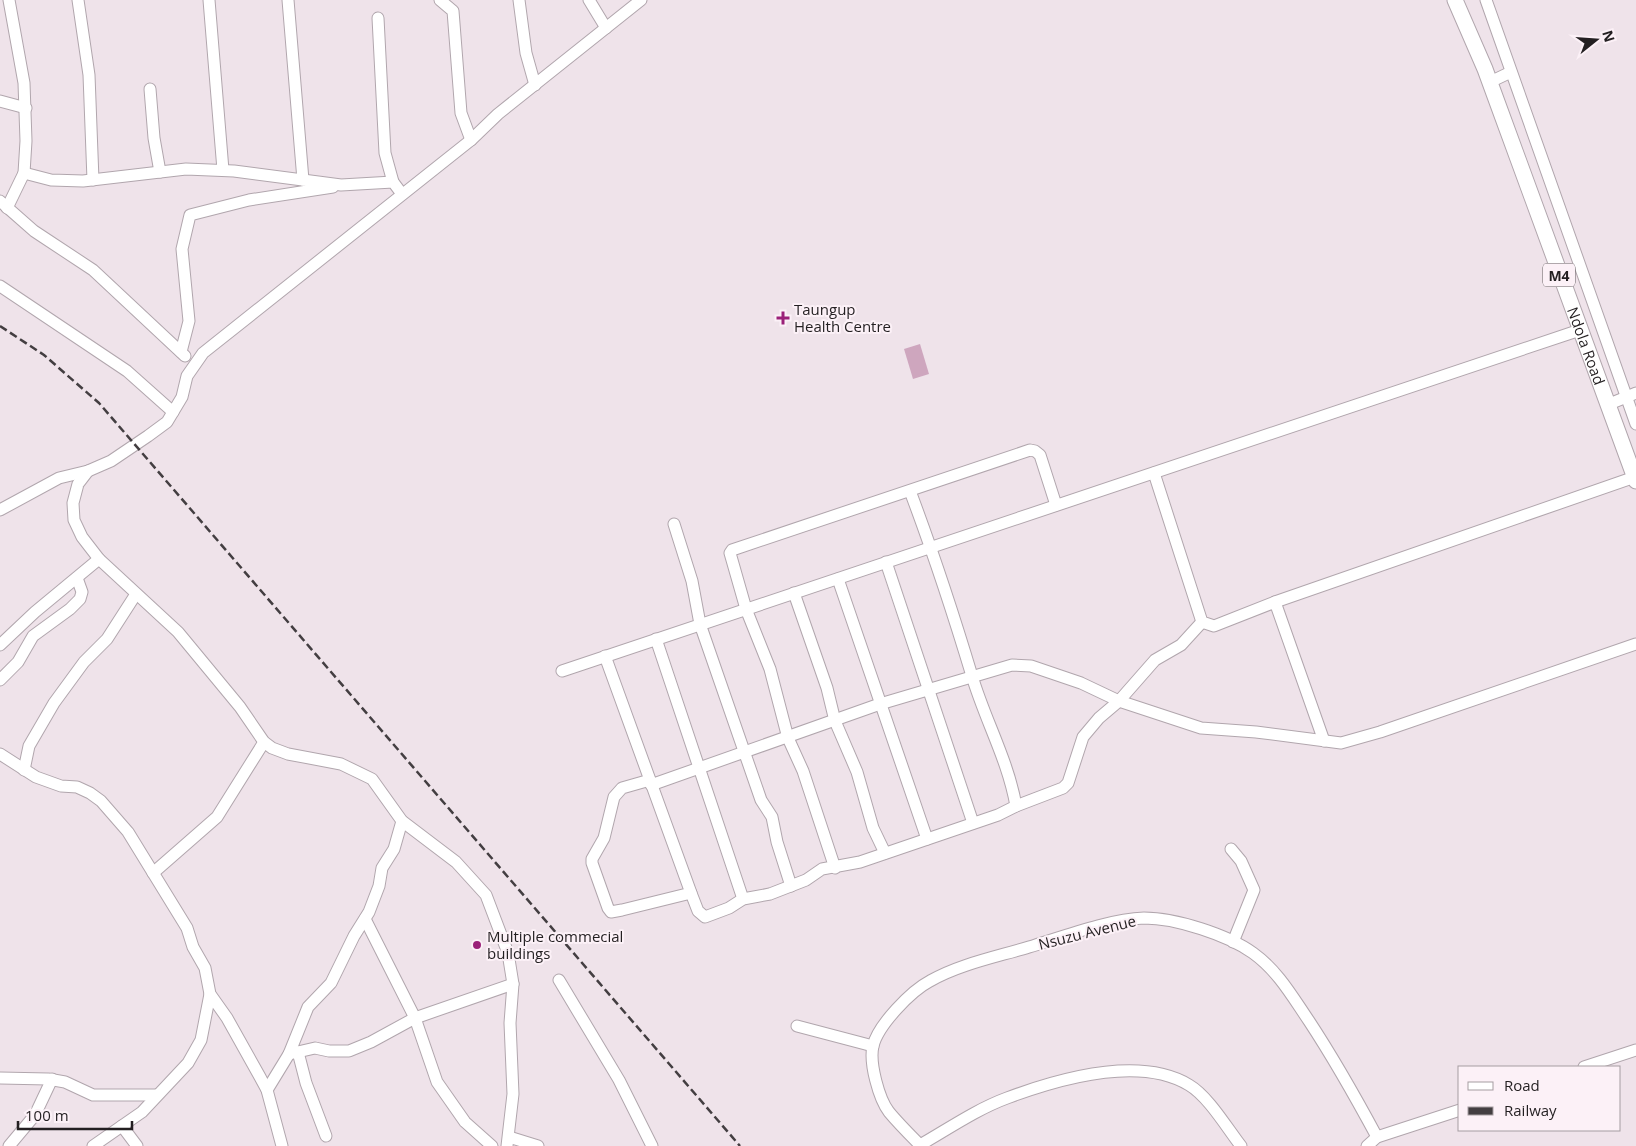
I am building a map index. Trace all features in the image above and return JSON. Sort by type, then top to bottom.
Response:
[{"type":"main road","name":"M4","points":[[1455,0],[1488,76]]},
{"type":"main road","name":"M4","points":[[1465,0],[1488,76]]},
{"type":"main road","name":"Ndola Road","points":[[1488,76],[1635,479]]},
{"type":"street","points":[[9,0],[24,83],[26,108],[24,173],[4,204],[34,230],[94,270],[194,364]]},
{"type":"street","points":[[78,0],[89,75],[93,180]]},
{"type":"street","points":[[208,0],[223,170]]},
{"type":"street","points":[[288,0],[304,180]]},
{"type":"street","points":[[440,0],[446,3],[453,11],[461,113],[471,140]]},
{"type":"street","points":[[519,0],[526,53],[535,85]]},
{"type":"street","points":[[589,0],[606,28]]},
{"type":"street","points":[[0,510],[59,478],[88,471],[111,462],[167,422],[182,397],[187,376],[202,353],[471,140],[535,85],[641,0]]},
{"type":"street","points":[[1486,0],[1631,394],[1636,424]]},
{"type":"street","points":[[378,18],[385,153],[393,182],[402,194]]},
{"type":"street","points":[[1488,76],[1511,72]]},
{"type":"street","points":[[150,89],[154,138],[160,172]]},
{"type":"street","points":[[0,101],[26,108]]},
{"type":"street","points":[[24,173],[66,181],[93,180],[186,169],[223,170],[341,185]]},
{"type":"street","points":[[181,352],[189,321],[182,249],[190,215],[249,200],[299,194],[341,185],[393,182]]},
{"type":"street","points":[[0,286],[127,371],[173,412]]},
{"type":"street","points":[[562,671],[1580,330]]},
{"type":"street","points":[[1607,405],[1631,394]]},
{"type":"street","points":[[835,868],[802,771],[788,738],[770,669],[746,609],[730,558],[732,550],[1035,451],[1040,455],[1056,505]]},
{"type":"street","points":[[88,471],[78,484],[73,502],[74,520],[82,537],[99,559],[178,632],[240,707],[264,742],[272,748],[288,754],[341,764],[363,773],[379,787],[402,821],[456,862],[486,895],[508,953],[513,984],[510,1023],[513,1094],[508,1141],[538,1146]]},
{"type":"street","points":[[1154,473],[1202,622]]},
{"type":"street","points":[[1202,622],[1214,626],[1275,602],[1635,479]]},
{"type":"street","points":[[910,491],[950,601],[972,676],[1012,783],[1016,806]]},
{"type":"street","points":[[674,524],[696,597],[700,624],[761,800],[772,817],[777,842],[791,886]]},
{"type":"street","points":[[0,645],[35,612],[99,559]]},
{"type":"street","points":[[886,562],[927,689],[956,765],[974,822]]},
{"type":"street","points":[[0,680],[18,662],[34,636],[53,623],[80,599],[82,592],[77,578]]},
{"type":"street","points":[[838,578],[927,839]]},
{"type":"street","points":[[794,593],[827,688],[835,721],[856,772],[873,828],[885,853]]},
{"type":"street","points":[[24,770],[29,746],[54,703],[84,662],[106,639],[136,594]]},
{"type":"street","points":[[1275,602],[1324,741]]},
{"type":"street","points":[[605,656],[691,893],[698,911],[705,917],[729,908],[743,899],[770,894],[791,886],[822,869],[835,868],[927,839],[998,815],[1063,788],[1068,783],[1084,737],[1099,718],[1119,701],[1155,660],[1181,645],[1202,622]]},
{"type":"street","points":[[656,639],[743,899]]},
{"type":"street","points":[[691,893],[612,912],[608,908],[592,859],[604,838],[614,797],[622,788],[698,769],[880,704],[972,676],[1020,664],[1081,683],[1119,701],[1200,728],[1256,732],[1341,743],[1380,732],[1636,644]]},
{"type":"street","points":[[153,873],[217,817],[264,742]]},
{"type":"street","points":[[0,754],[24,770],[61,786],[78,787],[101,801],[132,838],[187,928],[192,947],[205,968],[210,994],[201,1040],[197,1049],[188,1063],[142,1112],[93,1146]]},
{"type":"street","points":[[267,1090],[294,1053],[308,1008],[331,983],[365,919],[379,886],[382,868],[394,849],[402,821]]},
{"type":"street","points":[[1231,849],[1241,861],[1254,890],[1233,942]]},
{"type":"street","name":"Nsuzu Avenue","points":[[873,1046],[879,1030],[908,999],[930,981],[972,964],[1092,928],[1144,918],[1182,923],[1233,942],[1253,953],[1280,978],[1353,1092],[1377,1137]]},
{"type":"street","points":[[365,919],[415,1018],[437,1082],[447,1099],[473,1130],[492,1146]]},
{"type":"street","points":[[558,980],[619,1080],[652,1146]]},
{"type":"street","points":[[294,1053],[315,1048],[329,1051],[349,1051],[371,1042],[415,1018],[513,984]]},
{"type":"street","points":[[210,994],[227,1018],[267,1090],[282,1146]]},
{"type":"street","points":[[797,1026],[873,1046],[872,1058],[876,1080],[888,1110],[920,1146],[1006,1098],[1058,1082],[1113,1071],[1142,1072],[1170,1076],[1191,1086],[1212,1108],[1240,1146]]},
{"type":"street","points":[[1587,1066],[1636,1050]]},
{"type":"street","points":[[294,1053],[326,1136]]},
{"type":"street","points":[[0,1078],[65,1082],[94,1095],[156,1095]]},
{"type":"street","points":[[10,1146],[40,1109],[52,1080]]},
{"type":"street","points":[[1367,1146],[1377,1137],[1458,1111]]},
{"type":"street","points":[[122,1126],[137,1146]]},
{"type":"shaded area","points":[[920,344],[929,374],[913,379],[904,349]]},
{"type":"railway","points":[[0,326],[44,355],[99,403],[740,1146]]},
{"type":"place","name":"Taungup Health Centre","points":[[783,318]]},
{"type":"place","name":"Multiple commecial buildings","points":[[477,945]]}]
